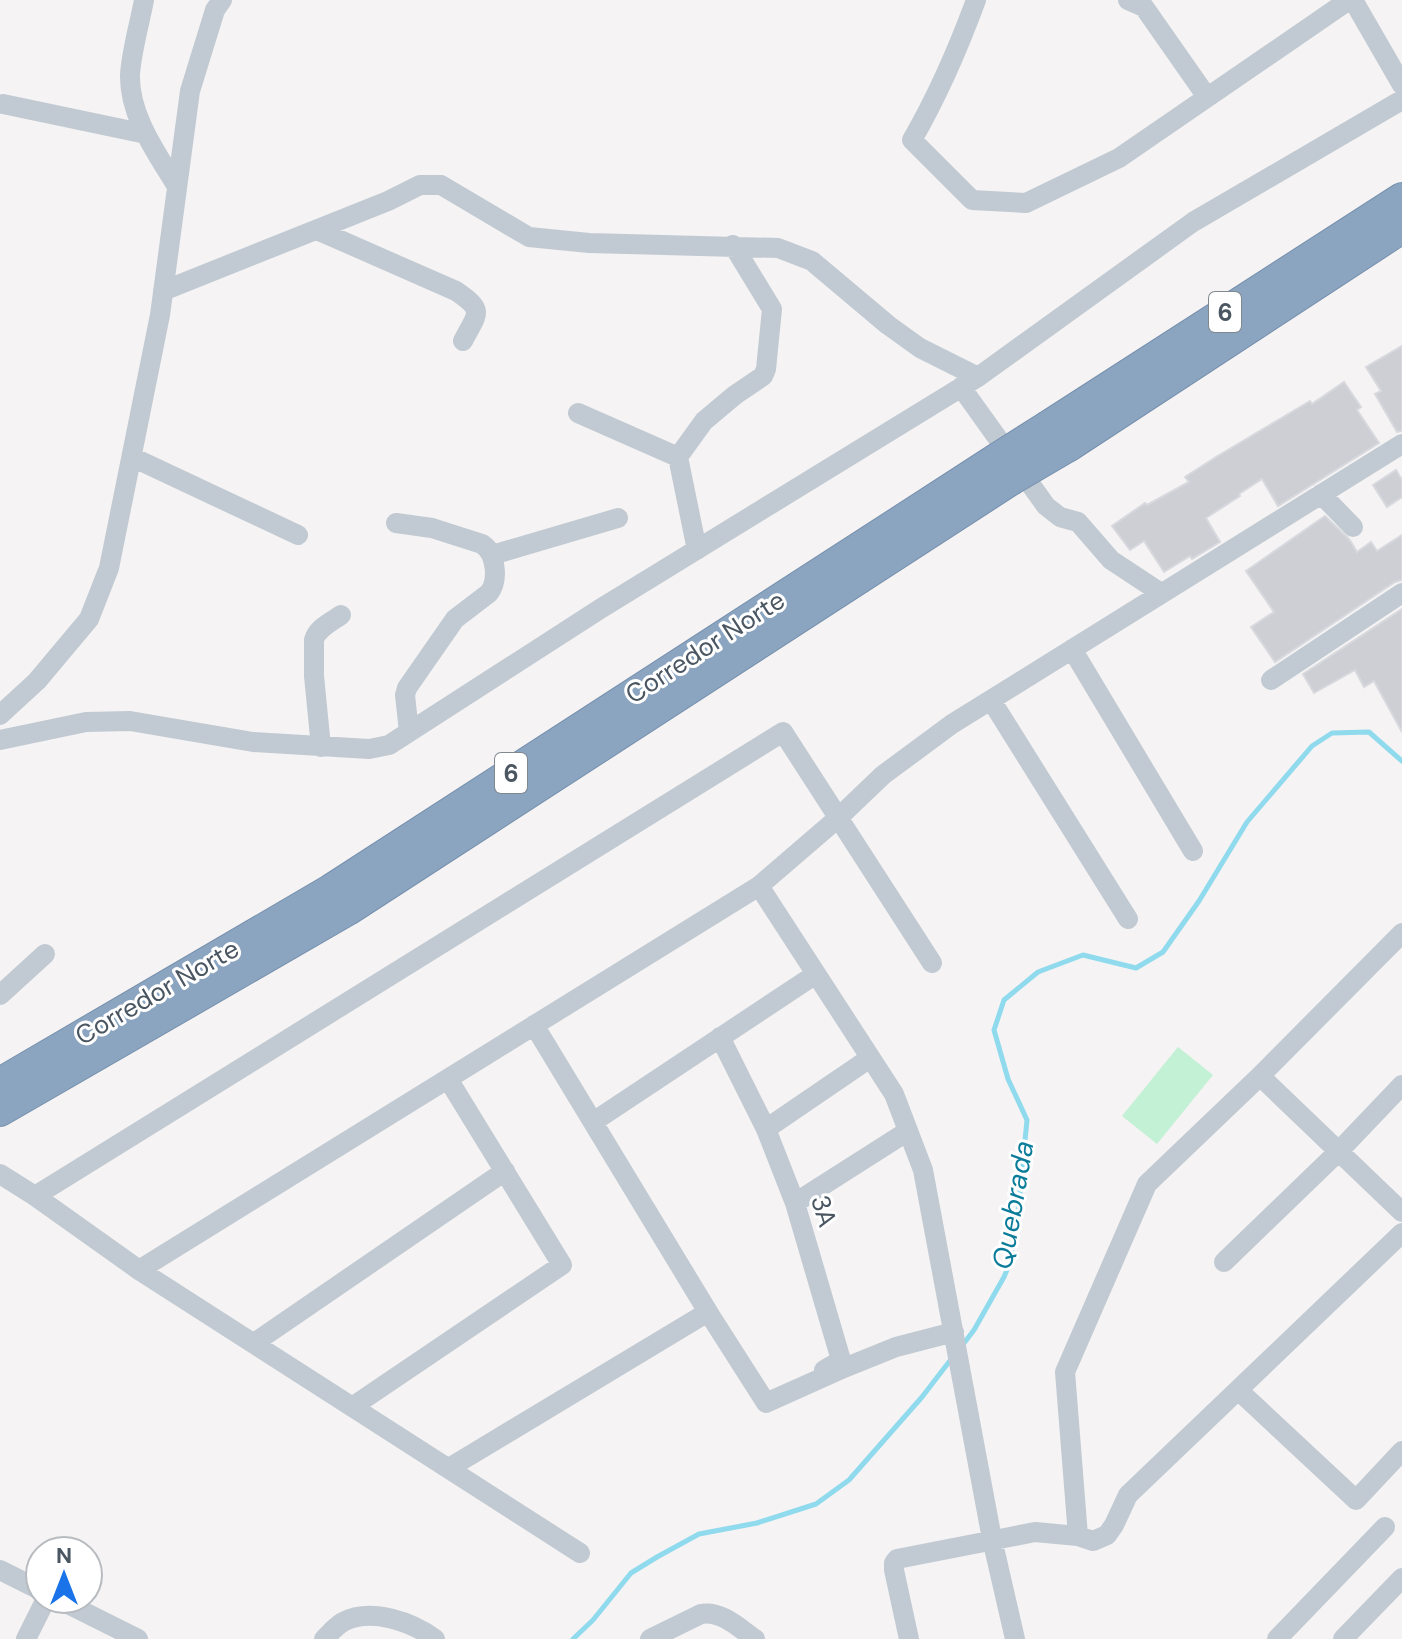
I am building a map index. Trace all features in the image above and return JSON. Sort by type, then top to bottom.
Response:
[{"type":"highway","name":"Corredor Norte","points":[[1058,436],[1402,198]]},
{"type":"highway","name":"Corredor Norte","points":[[0,1111],[17,1083],[348,910],[1004,470],[1402,228]]},
{"type":"street","points":[[144,0],[130,76],[134,106],[146,134],[176,185]]},
{"type":"street","points":[[0,715],[37,681],[89,619],[109,568],[160,315],[190,91],[215,10],[222,0]]},
{"type":"street","points":[[976,0],[960,46],[912,140],[972,200],[1026,203],[1119,158],[1351,0],[1402,85]]},
{"type":"street","points":[[1128,0],[1144,7],[1207,97]]},
{"type":"street","points":[[0,740],[86,722],[130,721],[253,742],[369,749],[389,745],[600,609],[970,382],[1193,222],[1402,100]]},
{"type":"street","points":[[3,104],[146,134]]},
{"type":"street","points":[[163,291],[388,201],[420,185],[441,185],[529,237],[589,243],[778,248],[812,261],[888,325],[970,382],[1046,506],[1060,517],[1078,522],[1111,560],[1161,593]]},
{"type":"street","points":[[317,230],[456,291],[473,302],[477,311],[475,319],[463,341]]},
{"type":"street","points":[[697,550],[678,457],[704,421],[763,376],[766,369],[772,309],[733,245]]},
{"type":"street","points":[[578,413],[678,457]]},
{"type":"street","points":[[139,1270],[759,886],[883,775],[952,724],[1402,444]]},
{"type":"street","points":[[132,457],[298,535]]},
{"type":"street","points":[[1321,494],[1353,527]]},
{"type":"street","points":[[492,555],[618,518]]},
{"type":"street","points":[[396,523],[449,532],[489,548],[495,581],[493,588],[455,619],[407,688],[409,732]]},
{"type":"street","points":[[1271,680],[1402,593]]},
{"type":"street","points":[[321,747],[314,640],[319,629],[341,615]]},
{"type":"street","points":[[1072,649],[1193,851]]},
{"type":"street","points":[[991,700],[1128,919]]},
{"type":"street","points":[[35,1196],[783,732],[932,963]]},
{"type":"street","points":[[759,886],[894,1094],[923,1170],[992,1539],[1015,1639]]},
{"type":"street","points":[[1078,1536],[1065,1372],[1147,1184],[1402,933]]},
{"type":"street","points":[[0,995],[45,954]]},
{"type":"street","points":[[593,1122],[816,974]]},
{"type":"street","points":[[534,1025],[766,1403],[896,1347],[954,1335]]},
{"type":"street","name":"3A","points":[[720,1037],[766,1129],[795,1203],[841,1360],[805,1380],[798,1389]]},
{"type":"street","points":[[766,1129],[870,1058]]},
{"type":"street","points":[[1260,1076],[1402,1212]]},
{"type":"street","points":[[352,1407],[562,1265],[448,1079]]},
{"type":"street","points":[[1224,1262],[1402,1085]]},
{"type":"street","points":[[795,1203],[908,1131]]},
{"type":"street","points":[[254,1343],[505,1171]]},
{"type":"street","points":[[0,1174],[139,1270],[580,1553]]},
{"type":"street","points":[[909,1639],[894,1570],[897,1559],[1035,1532],[1078,1536],[1093,1541],[1107,1535],[1128,1495],[1402,1233]]},
{"type":"street","points":[[449,1468],[708,1312]]},
{"type":"street","points":[[1238,1390],[1356,1500],[1402,1451]]},
{"type":"street","points":[[1277,1639],[1385,1527]]},
{"type":"street","points":[[0,1570],[24,1582]]},
{"type":"street","points":[[1343,1639],[1402,1578]]},
{"type":"street","points":[[650,1639],[711,1612],[755,1639]]},
{"type":"street","points":[[26,1639],[38,1615]]},
{"type":"street","points":[[90,1615],[138,1639]]},
{"type":"street","points":[[324,1639],[344,1621],[361,1617],[382,1617],[409,1624],[435,1639]]},
{"type":"green space","points":[[1178,1047],[1213,1075],[1157,1144],[1122,1116]]},
{"type":"building","points":[[1402,346],[1402,431],[1397,432],[1375,394],[1381,391],[1366,367]]},
{"type":"building","points":[[1344,382],[1361,407],[1357,410],[1379,443],[1278,506],[1262,479],[1206,518],[1220,542],[1164,572],[1144,541],[1130,550],[1112,526],[1145,503],[1147,505],[1189,482],[1185,477],[1216,457],[1310,401],[1312,404]]},
{"type":"building","points":[[1396,470],[1402,480],[1402,497],[1387,507],[1373,485]]},
{"type":"building","points":[[1325,516],[1349,539],[1357,552],[1371,542],[1377,551],[1402,535],[1402,580],[1275,662],[1251,627],[1274,612],[1246,571]]},
{"type":"building","points":[[1402,609],[1402,732],[1374,681],[1364,687],[1355,670],[1314,693],[1303,674]]},
{"type":"waterway","name":"Quebrada","points":[[961,1347],[1004,1277],[1018,1213],[1027,1120],[1008,1079],[994,1030],[1004,1000],[1038,972],[1083,955],[1136,968],[1163,952],[1199,901],[1247,822],[1312,746],[1332,733],[1369,732],[1402,761]]},
{"type":"waterway","name":"Quebrada","points":[[573,1639],[593,1620],[631,1573],[657,1557],[699,1534],[757,1523],[816,1504],[849,1480],[952,1358]]}]
